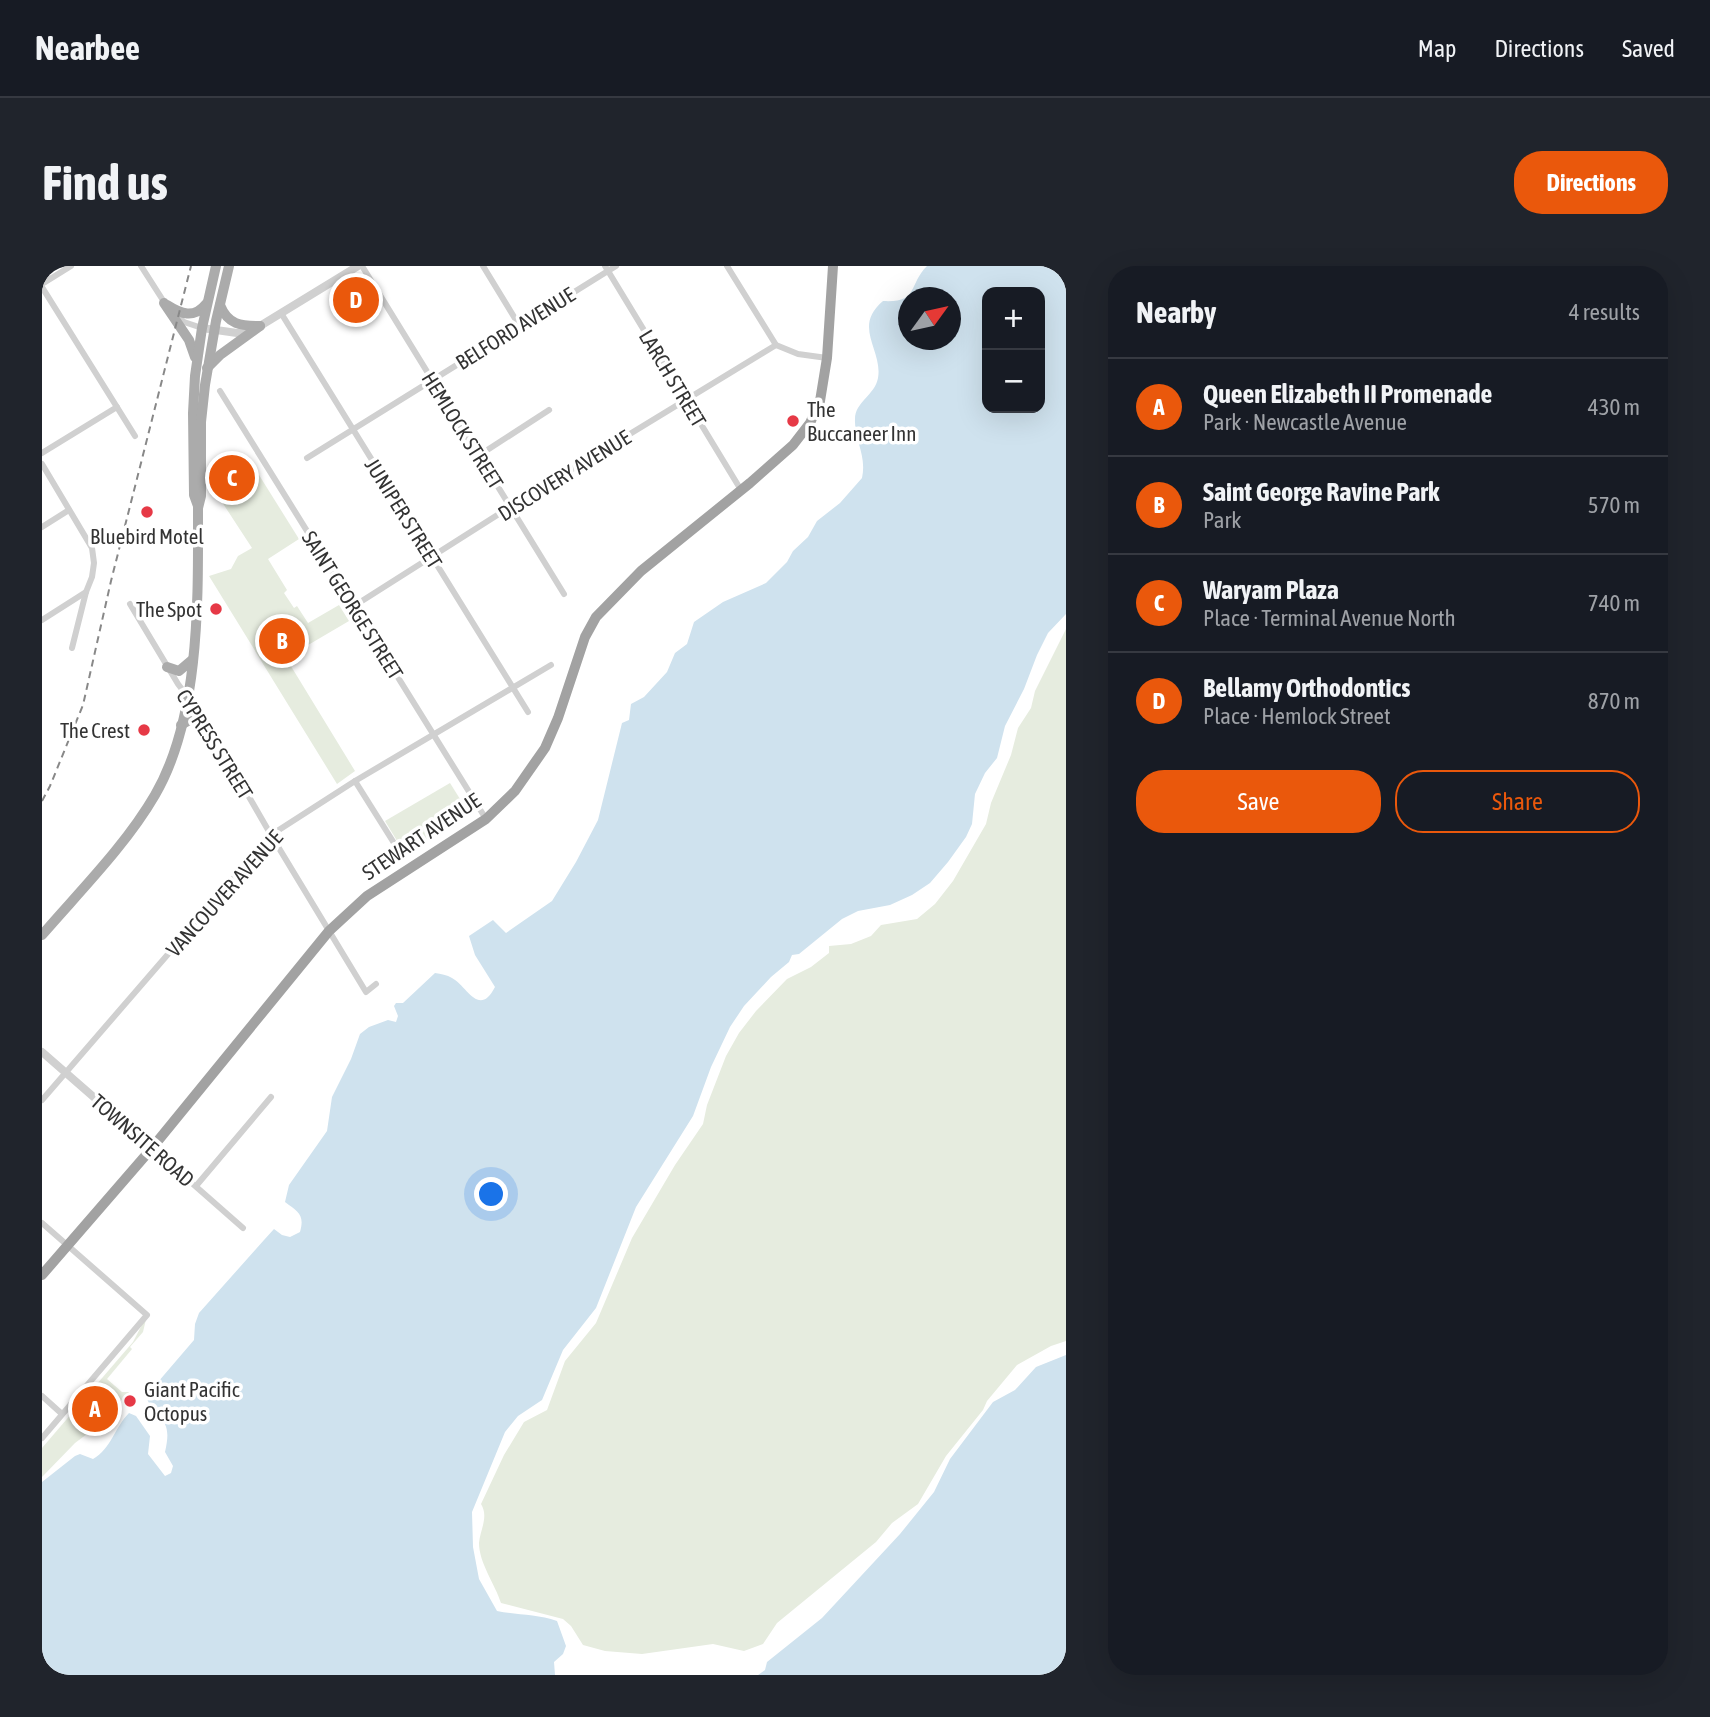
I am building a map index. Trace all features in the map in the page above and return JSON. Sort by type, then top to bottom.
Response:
[{"type":"highway","name":"STEWART AVENUE","points":[[42,1275],[152,1148],[329,931],[367,896],[486,819],[515,790],[545,748],[585,637],[596,617],[641,571],[793,444],[810,423],[820,401],[827,358],[832,266]]},
{"type":"main road","points":[[198,506],[194,495],[192,432],[196,361],[216,266]]},
{"type":"main road","points":[[42,935],[141,819],[169,765],[181,726],[193,660],[198,608],[201,422],[207,369],[229,266]]},
{"type":"main road","points":[[164,303],[186,314],[199,312],[208,301]]},
{"type":"main road","points":[[164,303],[192,345],[196,361]]},
{"type":"main road","points":[[220,305],[226,317],[234,324],[260,326]]},
{"type":"main road","points":[[207,369],[220,355],[260,326]]},
{"type":"main road","points":[[167,667],[179,671],[193,660]]},
{"type":"main road","points":[[181,726],[193,718],[205,723]]},
{"type":"street","points":[[71,266],[42,286],[135,436]]},
{"type":"street","points":[[141,266],[164,303],[178,318],[202,328],[237,333],[260,326],[360,266]]},
{"type":"street","name":"HEMLOCK STREET","points":[[360,266],[564,594]]},
{"type":"street","points":[[483,266],[519,325]]},
{"type":"street","name":"BELFORD AVENUE","points":[[307,458],[606,268],[616,266]]},
{"type":"street","points":[[727,266],[776,345],[798,354],[827,358]]},
{"type":"street","name":"LARCH STREET","points":[[606,268],[741,490]]},
{"type":"street","name":"JUNIPER STREET","points":[[281,313],[528,712]]},
{"type":"street","name":"DISCOVERY AVENUE","points":[[354,607],[510,507],[776,345]]},
{"type":"street","name":"SAINT GEORGE STREET","points":[[220,391],[486,819]]},
{"type":"street","points":[[42,453],[117,407]]},
{"type":"street","points":[[478,456],[549,410]]},
{"type":"street","points":[[42,464],[92,548],[92,577],[72,648]]},
{"type":"street","points":[[42,527],[69,510]]},
{"type":"street","points":[[42,620],[86,592]]},
{"type":"street","name":"CYPRESS STREET","points":[[130,604],[167,667],[205,723],[366,992],[376,984]]},
{"type":"street","name":"VANCOUVER AVENUE","points":[[42,1100],[271,835],[355,781],[551,665]]},
{"type":"street","points":[[355,781],[399,851]]},
{"type":"street","name":"TOWNSITE ROAD","points":[[42,1052],[243,1228]]},
{"type":"street","points":[[196,1186],[271,1097]]},
{"type":"street","points":[[42,1223],[147,1315],[42,1438]]},
{"type":"street","points":[[42,1396],[62,1414]]},
{"type":"shaded area","points":[[259,475],[299,539],[268,559],[287,590],[284,593],[308,623],[339,605],[349,621],[286,658],[355,771],[337,784],[209,576],[231,569],[238,556],[252,548],[220,499]]},
{"type":"shaded area","points":[[1066,629],[1066,1341],[1051,1346],[1017,1365],[946,1456],[918,1504],[892,1523],[876,1542],[777,1623],[763,1644],[744,1651],[713,1644],[642,1654],[605,1651],[583,1645],[563,1619],[501,1603],[480,1551],[484,1519],[481,1504],[504,1455],[524,1422],[547,1410],[565,1361],[596,1323],[632,1238],[703,1124],[707,1105],[726,1056],[739,1033],[787,979],[811,967],[829,953],[829,946],[851,944],[871,936],[881,925],[917,919],[935,904],[953,881],[986,824],[1018,728],[1031,708],[1035,691]]},
{"type":"shaded area","points":[[450,783],[470,815],[405,854],[385,821]]},
{"type":"shaded area","points":[[147,1315],[143,1332],[107,1379],[122,1392],[129,1392],[99,1425],[75,1443],[42,1477],[42,1448],[133,1342]]},
{"type":"water","points":[[927,266],[1066,266],[1066,614],[1048,633],[1037,655],[1024,689],[1005,726],[997,758],[985,773],[975,794],[972,824],[948,862],[930,883],[912,895],[890,905],[858,911],[842,919],[799,954],[792,955],[789,962],[744,1006],[730,1027],[711,1067],[693,1116],[636,1207],[596,1308],[563,1350],[542,1400],[518,1416],[505,1432],[472,1512],[473,1547],[479,1579],[497,1611],[557,1621],[566,1646],[563,1654],[554,1662],[555,1675],[42,1675],[42,1482],[75,1456],[80,1454],[93,1459],[99,1455],[129,1413],[136,1416],[150,1436],[148,1454],[165,1476],[171,1473],[173,1466],[165,1452],[167,1431],[146,1396],[194,1340],[199,1313],[274,1229],[290,1237],[300,1232],[301,1217],[285,1202],[289,1185],[327,1131],[332,1097],[360,1034],[369,1027],[388,1020],[396,1022],[396,1003],[403,1003],[435,973],[452,978],[478,1000],[489,996],[495,987],[475,955],[469,936],[493,920],[506,933],[552,901],[598,820],[622,723],[629,720],[631,704],[644,697],[667,672],[675,653],[687,644],[694,622],[723,602],[766,583],[808,537],[817,521],[840,503],[862,478],[863,462],[855,419],[858,408],[878,378],[877,358],[869,329],[874,311],[883,301],[898,300],[898,350],[961,350],[961,287],[913,287]]},
{"type":"water","points":[[1066,1355],[1066,1675],[758,1675],[765,1670],[767,1662],[822,1618],[900,1534],[934,1492],[950,1459],[993,1402],[1015,1390],[1036,1367]]},
{"type":"railway","points":[[42,801],[83,705],[111,581],[191,266]]},
{"type":"place","name":"Bellamy Orthodontics","points":[[356,300]]},
{"type":"place","name":"The Buccaneer Inn","points":[[793,421]]},
{"type":"place","name":"Waryam Plaza","points":[[232,478]]},
{"type":"place","name":"Bluebird Motel","points":[[147,512]]},
{"type":"place","name":"The Spot","points":[[216,609]]},
{"type":"place","name":"Saint George Ravine Park","points":[[282,641]]},
{"type":"place","name":"The Crest","points":[[144,730]]},
{"type":"place","name":"Giant Pacific Octopus","points":[[130,1401]]},
{"type":"place","name":"Queen Elizabeth II Promenade","points":[[95,1409]]}]
